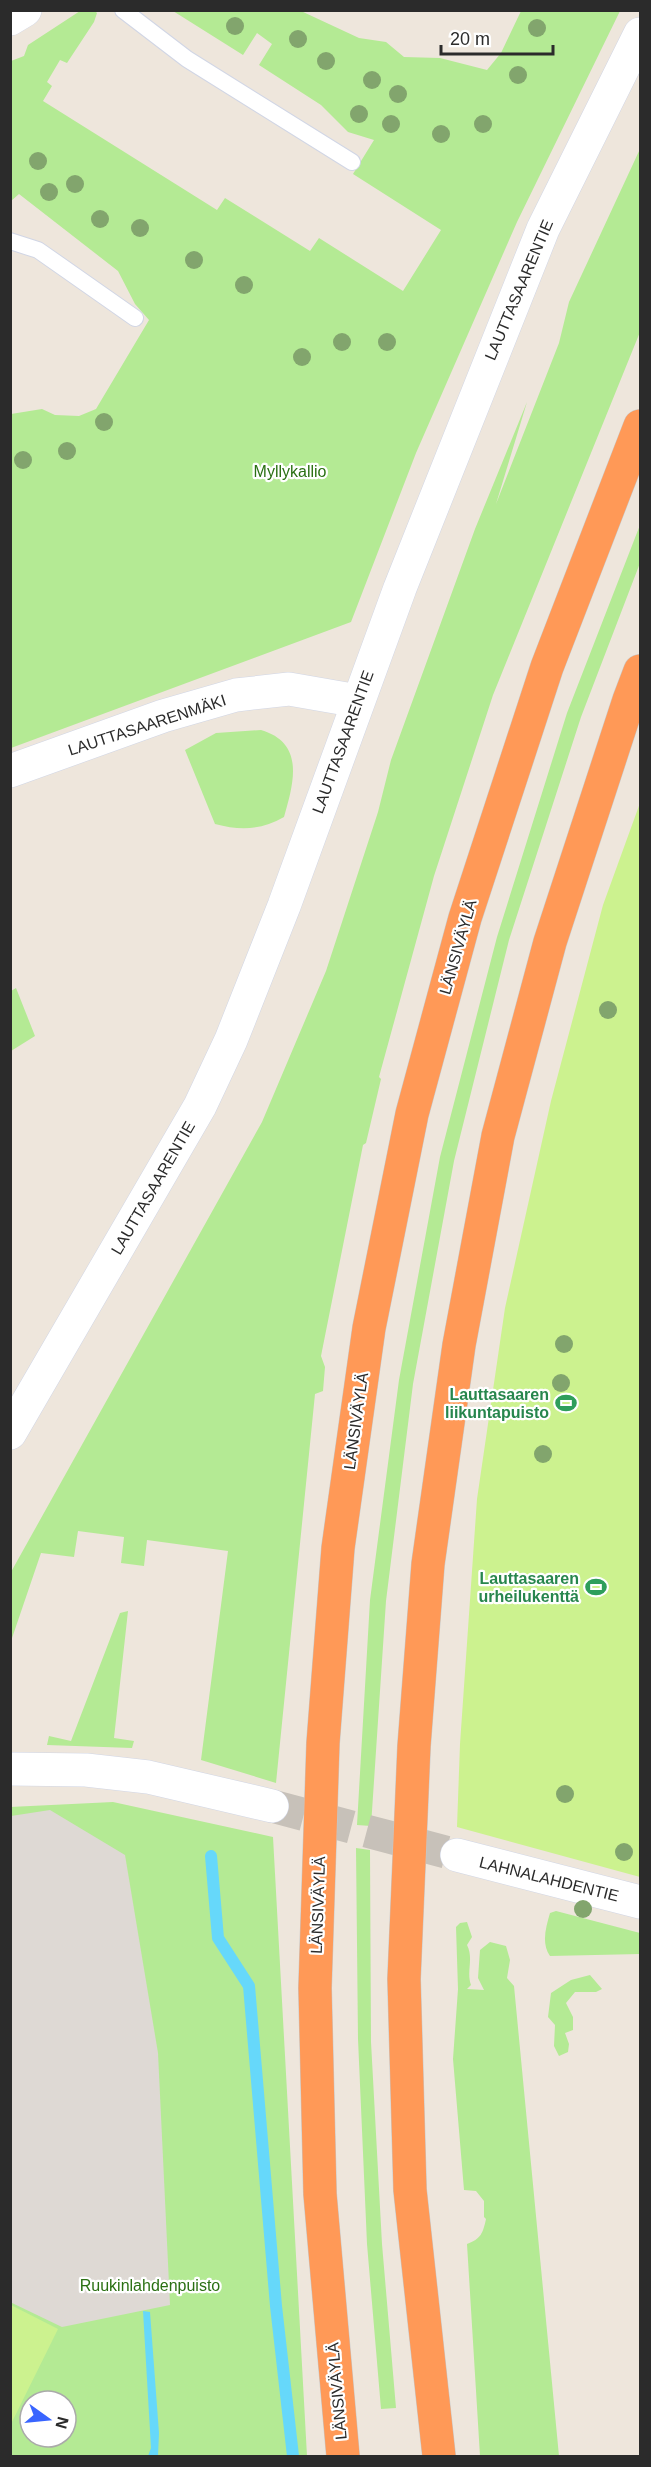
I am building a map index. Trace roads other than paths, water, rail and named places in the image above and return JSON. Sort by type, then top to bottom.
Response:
[{"type":"highway","name":"LÄNSIVÄYLÄ","points":[[343,2457],[320,2194],[315,1988],[323,1743],[338,1548],[369,1328],[412,1114],[465,918],[547,667],[640,426]]},
{"type":"highway","points":[[439,2457],[410,2190],[404,1979],[414,1746],[428,1564],[459,1345],[498,1136],[550,942],[640,671]]},
{"type":"main road","points":[[10,19],[25,10]]},
{"type":"main road","name":"LAUTTASAARENTIE","points":[[10,1433],[200,1106],[235,1029],[284,906],[448,463],[543,229],[640,34]]},
{"type":"main road","name":"LAUTTASAARENMÄKI","points":[[10,771],[163,716],[236,695],[289,689],[358,701]]},
{"type":"main road","points":[[10,1769],[86,1770],[148,1777],[272,1806]]},
{"type":"main road","name":"LAHNALAHDENTIE","points":[[457,1855],[640,1902]]},
{"type":"lane","points":[[123,10],[187,59],[352,162]]},
{"type":"lane","points":[[10,241],[38,250],[135,318]]},
{"type":"water","points":[[143,2311],[150,2312],[159,2433],[158,2456],[148,2456],[151,2448]]},
{"type":"waterway","points":[[211,1856],[218,1938],[249,1986],[276,2306],[293,2456]]},
{"type":"tunnel","points":[[272,1806],[457,1855]]},
{"type":"place","name":"Lauttasaaren liikuntapuisto","points":[[566,1403]]},
{"type":"place","name":"Lauttasaaren urheilukenttä","points":[[596,1587]]},
{"type":"park label","name":"Myllykallio","points":[[290,471]]},
{"type":"park label","name":"Ruukinlahdenpuisto","points":[[150,2285]]}]
